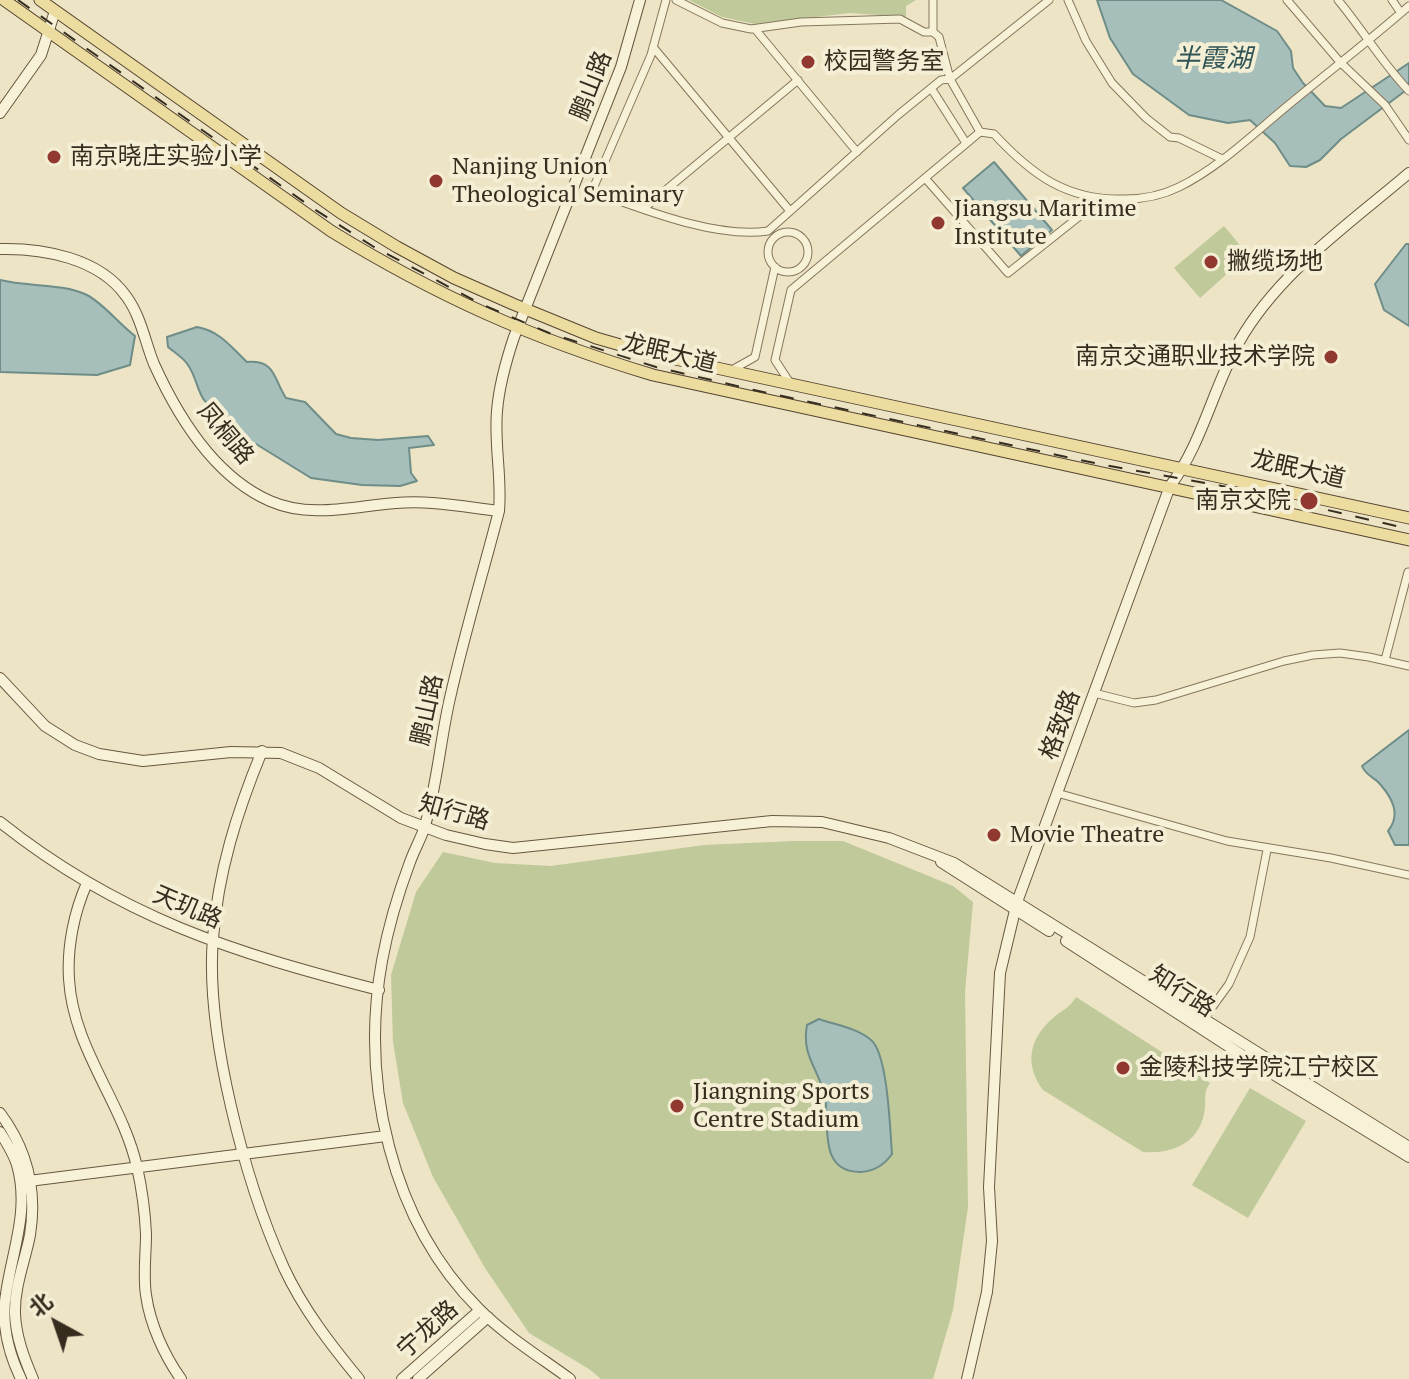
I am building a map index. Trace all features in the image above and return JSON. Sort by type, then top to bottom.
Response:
[{"type":"main road","name":"龙眠大道","points":[[4,0],[331,231],[445,296],[518,329],[653,375],[1409,540]]},
{"type":"main road","name":"龙眠大道","points":[[40,0],[57,5],[341,213],[454,278],[596,338],[652,354],[792,385],[1182,470],[1235,478],[1409,518]]},
{"type":"street","name":"鹏山路","points":[[570,1379],[484,1314],[452,1280],[406,1199],[386,1136],[377,1073],[379,990],[392,919],[424,828],[450,697],[499,511],[502,485],[497,412],[503,373],[525,309],[621,67],[640,0]]},
{"type":"street","points":[[666,0],[653,47],[592,191],[719,230],[770,235],[796,233],[808,249],[808,255],[801,267],[788,272],[775,267],[768,256],[770,235],[790,211],[931,88],[941,80],[950,79],[1049,0]]},
{"type":"street","points":[[676,0],[722,23],[755,29],[801,22],[900,19],[924,32],[933,32],[939,37],[950,79],[980,132]]},
{"type":"street","points":[[933,0],[933,32]]},
{"type":"street","points":[[1068,0],[1086,41],[1112,83],[1146,118],[1170,137],[1222,159]]},
{"type":"street","points":[[1287,0],[1340,62],[1385,105],[1409,140]]},
{"type":"street","points":[[1338,0],[1368,38],[1387,69],[1409,91]]},
{"type":"street","points":[[1392,0],[1401,13]]},
{"type":"street","points":[[0,113],[41,55],[57,5]]},
{"type":"street","points":[[792,385],[775,360],[791,290],[980,132],[994,134],[1019,160],[1049,181],[1077,195],[1100,200],[1142,199],[1177,189],[1255,133],[1409,6]]},
{"type":"street","points":[[755,29],[857,152]]},
{"type":"street","points":[[653,47],[790,211]]},
{"type":"street","points":[[643,209],[798,80]]},
{"type":"street","points":[[931,88],[966,143]]},
{"type":"street","name":"格致路","points":[[967,1379],[987,1292],[992,1241],[989,1187],[1000,973],[1016,906],[1057,793],[1170,486],[1182,470],[1219,381],[1252,320],[1287,278],[1409,173]]},
{"type":"street","points":[[925,178],[1008,273],[1100,200]]},
{"type":"street","name":"凤桐路","points":[[0,249],[46,251],[81,262],[126,295],[138,318],[154,364],[194,435],[239,482],[268,501],[298,511],[325,511],[397,502],[499,511]]},
{"type":"street","points":[[730,371],[755,357],[775,267]]},
{"type":"street","points":[[801,267],[808,276]]},
{"type":"street","points":[[1385,660],[1408,572]]},
{"type":"street","points":[[1094,693],[1134,703],[1156,700],[1313,655],[1340,653],[1409,666]]},
{"type":"street","name":"知行路","points":[[0,678],[45,726],[75,745],[99,754],[143,761],[262,751],[281,753],[309,763],[401,818],[424,828],[513,848],[772,821],[822,822],[889,838],[937,858],[951,870],[1016,906],[1409,1147]]},
{"type":"street","points":[[262,751],[226,851],[212,941],[216,1018],[244,1154],[285,1270],[304,1305],[359,1379]]},
{"type":"street","points":[[1057,793],[1141,819],[1267,850],[1331,858],[1409,875]]},
{"type":"street","name":"天玑路","points":[[0,822],[87,883],[174,927],[253,956],[379,990]]},
{"type":"street","points":[[1203,1020],[1229,984],[1250,937],[1267,850]]},
{"type":"street","points":[[87,883],[79,901],[70,950],[68,978],[72,1002],[85,1048],[120,1116],[138,1168],[144,1209],[146,1296],[158,1339],[181,1379]]},
{"type":"street","name":"知行路","points":[[1016,906],[1409,1157]]},
{"type":"street","points":[[0,1113],[13,1131],[25,1157],[30,1235],[19,1279],[15,1313],[21,1351],[33,1379]]},
{"type":"street","points":[[0,1132],[26,1182],[4,1317],[11,1357],[21,1379]]},
{"type":"street","points":[[26,1182],[386,1136]]},
{"type":"street","name":"宁龙路","points":[[402,1379],[484,1314]]},
{"type":"street","name":"宁龙路","points":[[418,1379],[484,1314]]},
{"type":"green space","points":[[689,0],[916,0],[906,6],[906,17],[850,13],[755,24],[722,17]]},
{"type":"green space","name":"撇缆场地","points":[[1224,226],[1248,255],[1200,298],[1174,268]]},
{"type":"green space","points":[[843,841],[953,886],[973,902],[965,992],[968,1207],[953,1310],[933,1379],[601,1379],[529,1333],[485,1268],[433,1177],[403,1103],[393,1042],[391,975],[416,892],[443,852],[495,863],[551,866],[704,845]]},
{"type":"green space","points":[[1076,997],[1210,1083],[1202,1120],[1192,1138],[1165,1151],[1143,1152],[1043,1090],[1031,1061],[1034,1043],[1045,1026]]},
{"type":"green space","points":[[1250,1088],[1306,1121],[1248,1218],[1192,1185]]},
{"type":"water","name":"半霞湖","points":[[1097,0],[1221,0],[1277,31],[1291,51],[1293,68],[1325,106],[1341,108],[1409,63],[1409,88],[1341,139],[1320,160],[1306,167],[1290,166],[1275,143],[1250,120],[1228,123],[1189,115],[1133,74],[1110,38]]},
{"type":"water","points":[[994,162],[1052,230],[1021,256],[963,188]]},
{"type":"water","points":[[1409,244],[1409,326],[1384,310],[1375,284]]},
{"type":"water","points":[[0,280],[87,295],[135,336],[130,365],[97,375],[0,372]]},
{"type":"water","points":[[197,327],[219,336],[247,362],[269,367],[286,398],[305,402],[336,434],[378,440],[428,436],[434,445],[409,448],[411,473],[417,481],[400,486],[362,485],[311,478],[235,431],[222,409],[203,399],[186,362],[168,347],[167,337]]},
{"type":"water","points":[[1409,730],[1409,845],[1395,845],[1388,831],[1395,813],[1392,801],[1362,766]]},
{"type":"water","points":[[819,1019],[865,1036],[877,1048],[887,1093],[892,1154],[883,1164],[870,1170],[847,1170],[838,1164],[828,1144],[825,1097],[806,1045],[807,1025]]},
{"type":"railway","points":[[18,0],[314,209],[374,247],[481,304],[549,333],[656,367],[754,390],[1099,464],[1233,488],[1409,529]]},
{"type":"place","name":"校园警务室","points":[[808,62]]},
{"type":"place","name":"南京晓庄实验小学","points":[[54,157]]},
{"type":"place","name":"Nanjing Union Theological Seminary","points":[[436,181]]},
{"type":"place","name":"Jiangsu Maritime Institute","points":[[938,223]]},
{"type":"place","name":"撇缆场地","points":[[1211,262]]},
{"type":"place","name":"南京交通职业技术学院","points":[[1331,357]]},
{"type":"place","name":"南京交院","points":[[1309,501]]},
{"type":"place","name":"Movie Theatre","points":[[994,835]]},
{"type":"place","name":"金陵科技学院江宁校区","points":[[1123,1068]]},
{"type":"place","name":"Jiangning Sports Centre Stadium","points":[[677,1106]]}]
